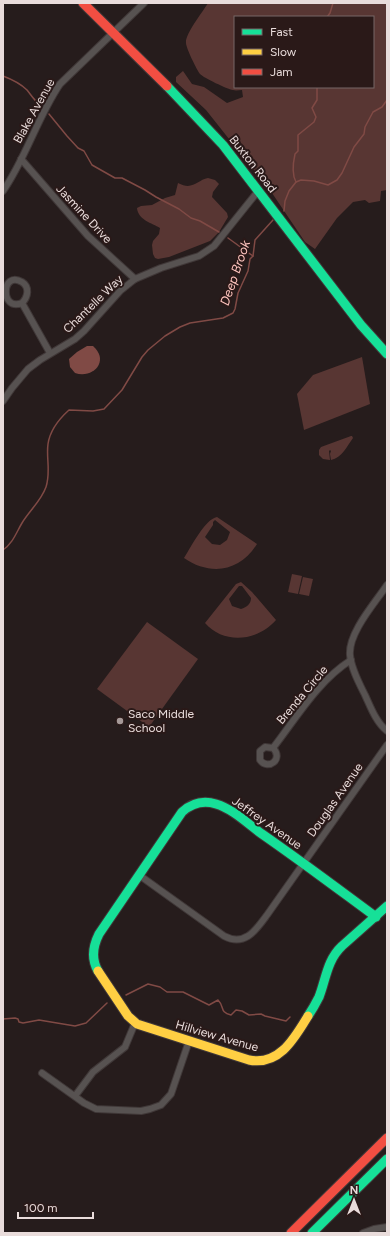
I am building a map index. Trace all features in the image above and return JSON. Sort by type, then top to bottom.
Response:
[{"type":"main road","name":"Buxton Road","points":[[83,3],[188,107],[223,145],[361,325],[387,354]]},
{"type":"main road","name":"Jeffrey Avenue","points":[[139,875],[182,812],[191,806],[202,802],[214,803],[227,809],[304,863],[376,917]]},
{"type":"main road","points":[[135,1023],[128,1016],[96,968],[93,951],[95,940],[139,875]]},
{"type":"main road","name":"Hillview Avenue","points":[[135,1023],[189,1042],[255,1062],[268,1061],[276,1057],[289,1043],[315,1003],[329,964],[336,952],[387,906]]},
{"type":"main road","points":[[291,1233],[387,1138]]},
{"type":"main road","points":[[312,1233],[387,1160]]},
{"type":"street","name":"Blake Avenue","points":[[3,191],[13,176],[52,97],[60,84],[114,34],[144,3]]},
{"type":"street","name":"Jasmine Drive","points":[[21,159],[88,236],[135,279]]},
{"type":"street","name":"Chantelle Way","points":[[3,401],[28,369],[50,353],[67,344],[84,331],[120,291],[135,279],[208,251],[223,235],[259,190]]},
{"type":"street","points":[[16,280],[24,283],[26,286],[28,293],[22,303],[13,304],[6,300],[3,293],[9,282],[16,280]]},
{"type":"street","points":[[22,303],[50,353]]},
{"type":"street","points":[[387,585],[364,619],[352,640],[350,649],[351,660],[359,683],[379,724],[387,731]]},
{"type":"street","name":"Brenda Circle","points":[[273,748],[319,688],[338,669],[351,660]]},
{"type":"street","name":"Douglas Avenue","points":[[139,875],[224,936],[230,939],[248,937],[256,929],[304,863],[387,745]]},
{"type":"street","points":[[75,1096],[98,1068],[125,1047],[135,1023]]},
{"type":"street","points":[[42,1073],[87,1105],[96,1109],[141,1110],[155,1108],[165,1101],[171,1094],[189,1042]]},
{"type":"street","points":[[363,1233],[374,1229],[387,1227]]},
{"type":"shaded area","points":[[208,3],[387,3],[387,190],[381,191],[380,201],[369,203],[365,200],[353,202],[337,218],[315,249],[305,242],[272,193],[206,110],[176,82],[176,77],[183,71],[192,84],[204,87],[227,103],[243,97],[242,90],[226,88],[200,74],[186,46],[186,39]]},
{"type":"shaded area","points":[[208,178],[215,180],[219,184],[213,192],[212,197],[227,213],[228,217],[219,232],[210,241],[169,257],[158,259],[155,258],[152,245],[153,241],[159,234],[160,228],[149,223],[143,218],[138,212],[137,208],[152,205],[165,198],[175,195],[178,183],[187,186]]},
{"type":"shaded area","points":[[87,346],[93,346],[98,352],[100,363],[93,371],[88,373],[75,373],[70,367],[69,359]]},
{"type":"shaded area","points":[[362,357],[370,404],[304,430],[297,394],[313,375]]},
{"type":"shaded area","points":[[351,436],[353,438],[344,451],[335,459],[331,460],[330,450],[329,451],[330,460],[323,459],[319,455],[319,450],[321,447]]},
{"type":"shaded area","points":[[217,517],[257,544],[242,561],[224,568],[214,569],[194,564],[184,558],[203,528],[212,519]],"holes":[[[215,520],[230,532],[227,540],[220,545],[212,544],[205,537]]]},
{"type":"shaded area","points":[[292,574],[302,576],[298,594],[288,592]]},
{"type":"shaded area","points":[[303,577],[313,579],[309,596],[299,594]]},
{"type":"shaded area","points":[[241,582],[252,592],[276,620],[269,627],[260,632],[241,638],[222,635],[205,623],[236,584]],"holes":[[[239,586],[242,586],[251,598],[248,605],[241,609],[232,606],[229,599]]]},
{"type":"shaded area","points":[[147,622],[198,659],[149,727],[97,689]]},
{"type":"waterway","name":"Deep Brook","points":[[328,16],[333,3]]},
{"type":"waterway","points":[[3,76],[27,90],[40,105]]},
{"type":"waterway","name":"Deep Brook","points":[[284,211],[285,201],[289,191],[296,182],[293,172],[293,165],[295,154],[298,151],[298,135],[314,122],[316,117],[312,108],[317,100],[317,88]]},
{"type":"waterway","points":[[296,182],[301,180],[314,181],[328,185],[337,180],[342,173],[354,147],[364,134],[365,127],[373,112],[382,107],[387,100]]},
{"type":"waterway","points":[[49,114],[78,148],[84,151],[92,165],[115,178],[122,178],[145,190],[179,209],[191,218],[200,221],[219,232]]},
{"type":"waterway","name":"Deep Brook","points":[[3,550],[12,541],[22,523],[44,492],[48,476],[48,444],[53,429],[58,421],[69,410],[93,411],[104,409],[122,390],[142,357],[165,336],[190,323],[223,318],[233,313],[238,293],[248,271],[250,259],[253,256],[255,240],[273,220]]},
{"type":"waterway","points":[[228,238],[253,256]]},
{"type":"waterway","points":[[126,995],[148,984],[160,987],[167,992],[183,992],[209,1005],[218,1000],[223,1011],[231,1015],[236,1010],[242,1011],[249,1015],[261,1014],[286,1021],[290,1017]]},
{"type":"waterway","points":[[3,1019],[15,1018],[18,1019],[19,1022],[23,1023],[39,1020],[75,1026],[86,1023],[107,1003]]},
{"type":"traffic: fast","points":[[167,86],[223,145],[361,325],[387,354]]},
{"type":"traffic: fast","points":[[98,971],[94,962],[94,952],[95,943],[99,934],[182,812],[190,806],[202,802],[222,806],[234,813],[376,917]]},
{"type":"traffic: fast","points":[[308,1016],[319,997],[330,964],[337,951],[387,906]]},
{"type":"traffic: fast","points":[[312,1233],[387,1159]]},
{"type":"traffic: slow","points":[[98,971],[128,1016],[137,1024],[249,1060],[260,1061],[277,1055],[291,1042],[308,1016]]},
{"type":"traffic: jam","points":[[83,3],[167,86]]},
{"type":"traffic: jam","points":[[291,1233],[387,1138]]},
{"type":"place","name":"Saco Middle School","points":[[120,721]]}]
